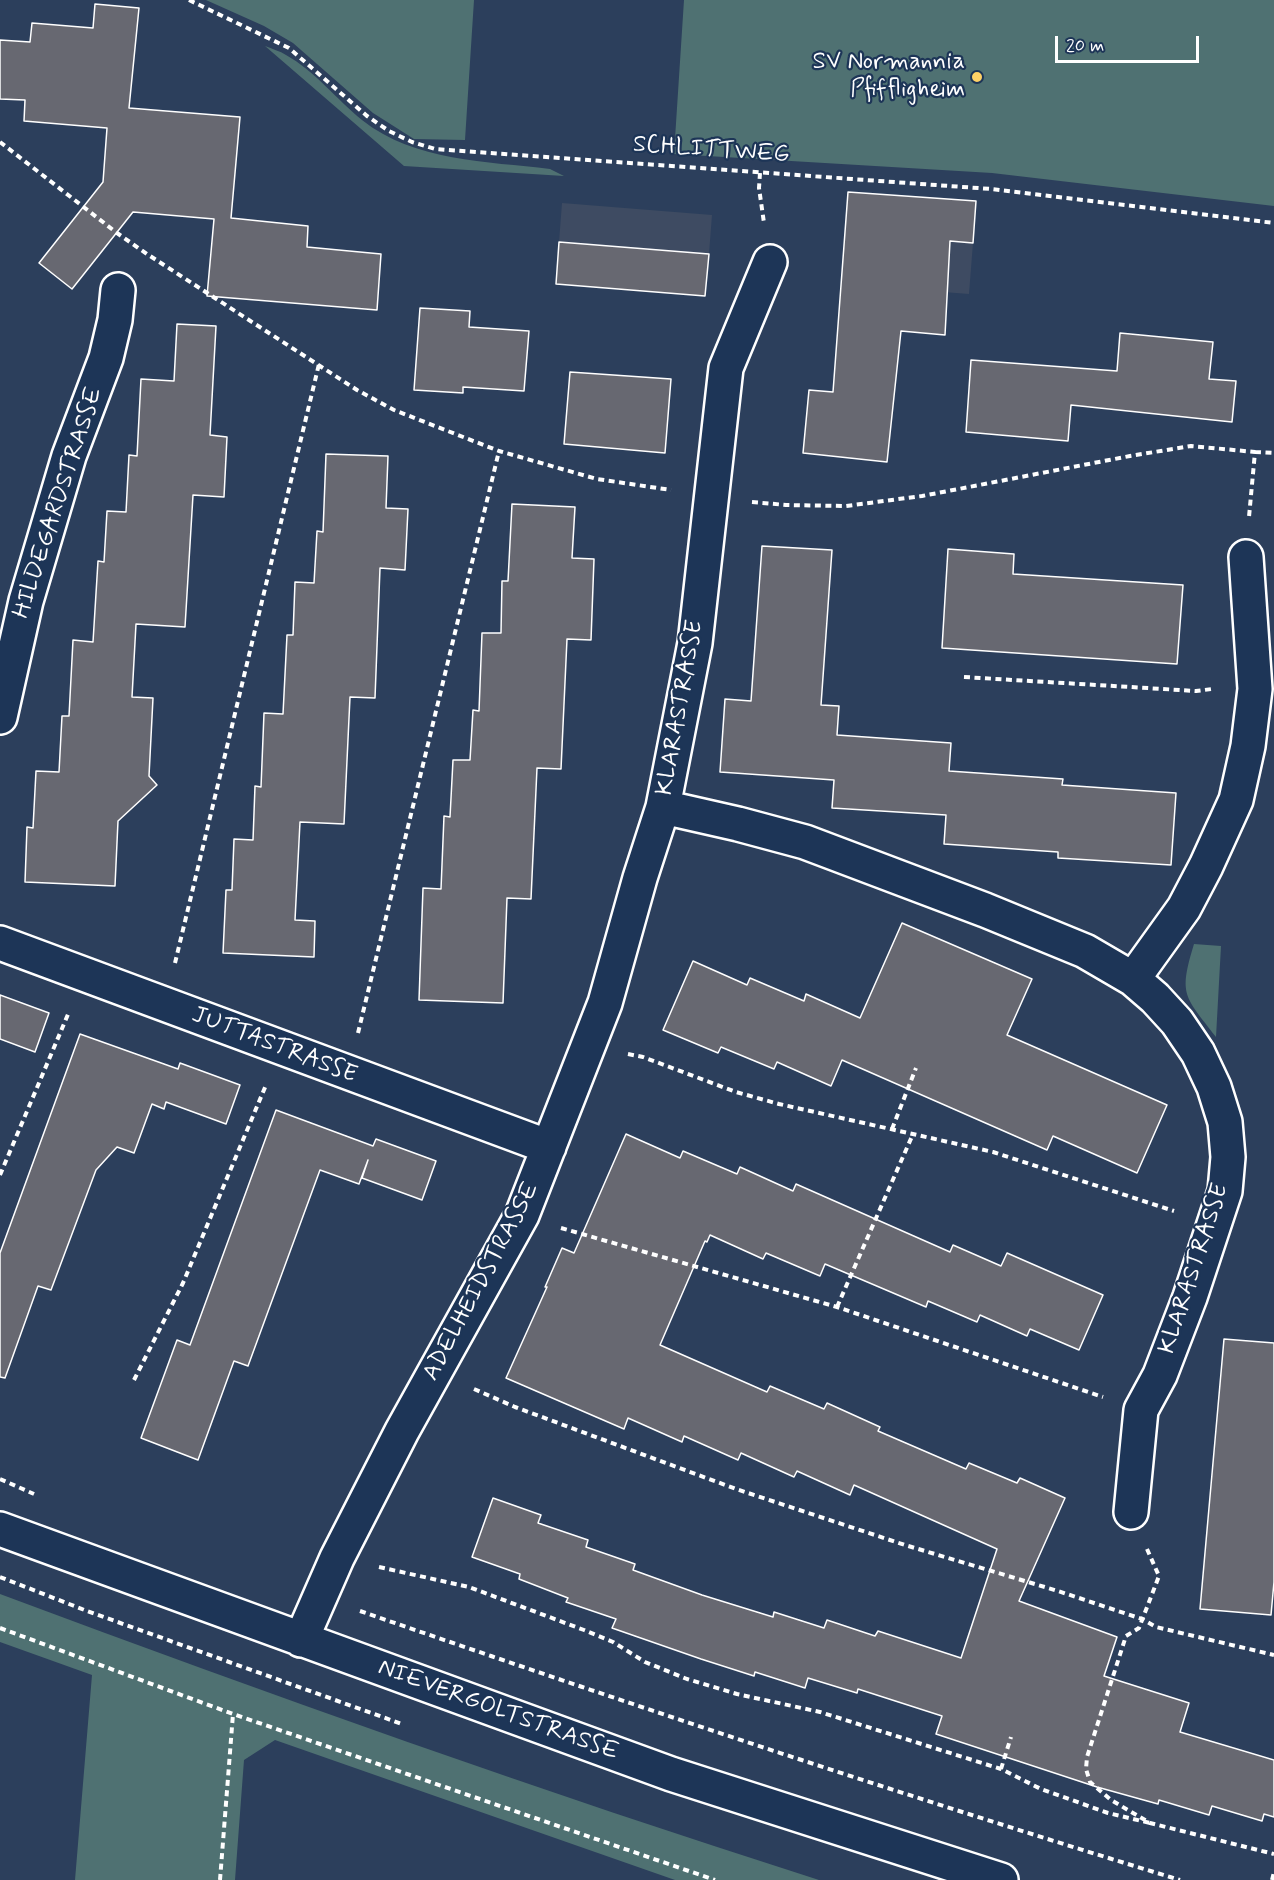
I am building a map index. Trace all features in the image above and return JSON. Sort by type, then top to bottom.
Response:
[{"type":"street","name":"KLARASTRASSE","points":[[770,262],[726,368],[695,643],[663,807],[805,842],[985,910],[1074,947],[1132,979],[1155,998],[1177,1022],[1198,1053],[1220,1104],[1225,1122],[1228,1157],[1225,1191],[1160,1375],[1141,1410],[1131,1512]]},
{"type":"street","name":"HILDEGARDSTRASSE","points":[[0,717],[36,567],[69,456],[106,358],[115,320],[118,290]]},
{"type":"street","points":[[1132,979],[1184,908],[1236,800],[1248,746],[1255,689],[1246,557]]},
{"type":"street","name":"ADELHEIDSTRASSE","points":[[301,1640],[337,1558],[402,1431],[522,1215],[590,1044],[608,992],[640,878],[663,807]]},
{"type":"street","name":"JUTTASTRASSE","points":[[0,943],[549,1147]]},
{"type":"street","name":"NIEVERGOLTSTRASSE","points":[[0,1529],[671,1774],[1001,1880]]},
{"type":"path","name":"SCHLITTWEG","points":[[189,0],[289,48],[367,116],[389,131],[412,142],[435,149],[991,189],[1274,223]]},
{"type":"path","points":[[0,142],[117,233],[357,390],[394,410],[499,451],[597,479],[711,497],[786,505],[846,506],[922,496],[1191,446],[1274,453]]},
{"type":"path","points":[[760,173],[759,188],[770,262]]},
{"type":"path","points":[[165,1005],[319,364]]},
{"type":"path","points":[[348,1073],[499,451]]},
{"type":"path","points":[[1246,557],[1255,452]]},
{"type":"path","points":[[964,677],[1196,691],[1255,689]]},
{"type":"path","points":[[0,1175],[84,975]]},
{"type":"path","points":[[590,1044],[643,1057],[747,1095],[993,1152],[1214,1225]]},
{"type":"path","points":[[134,1380],[183,1283],[281,1048]]},
{"type":"path","points":[[892,1129],[916,1068]]},
{"type":"path","points":[[837,1307],[914,1134]]},
{"type":"path","points":[[522,1215],[837,1307],[1141,1410]]},
{"type":"path","points":[[435,1372],[515,1407],[736,1489],[856,1529],[1058,1591],[1142,1619],[1156,1627],[1274,1655]]},
{"type":"path","points":[[0,1479],[43,1497]]},
{"type":"path","points":[[1131,1512],[1159,1576],[1138,1628],[1126,1636],[1087,1757],[1086,1769],[1090,1782],[1111,1800],[1150,1823]]},
{"type":"path","points":[[337,1558],[469,1587],[585,1630],[613,1642],[645,1662],[687,1679],[736,1694],[820,1712],[1001,1769],[1041,1789],[1108,1813],[1274,1854]]},
{"type":"path","points":[[318,1598],[688,1724],[1180,1880]]},
{"type":"path","points":[[0,1628],[233,1714],[715,1880]]},
{"type":"path","points":[[220,1880],[233,1714]]},
{"type":"path","points":[[1001,1769],[1011,1737]]},
{"type":"path","points":[[1272,1880],[1274,1872]]},
{"type":"shaded area","points":[[562,203],[712,215],[709,254],[559,242]]},
{"type":"shaded area","points":[[845,234],[973,243],[969,294],[841,284]]},
{"type":"green space","points":[[206,0],[474,0],[465,140],[414,139],[373,113],[293,43],[264,26]]},
{"type":"green space","name":"SV Normannia Pfiffligheim","points":[[684,0],[1274,0],[1274,206],[992,173],[674,154]]},
{"type":"green space","points":[[265,46],[297,62],[362,120],[383,134],[405,144],[452,157],[550,169],[564,176],[404,166]]},
{"type":"green space","points":[[1194,944],[1221,946],[1216,1037],[1187,995],[1186,975]]},
{"type":"green space","points":[[0,1594],[408,1742],[819,1880],[675,1880],[275,1740],[244,1760],[235,1880],[75,1880],[92,1675],[0,1642]]},
{"type":"building","points":[[95,4],[139,8],[129,108],[240,117],[231,218],[308,226],[307,247],[381,254],[377,310],[207,296],[214,219],[133,212],[72,289],[39,263],[103,182],[107,128],[24,121],[25,100],[0,99],[0,40],[30,42],[32,23],[93,28]]},
{"type":"building","points":[[848,192],[976,201],[973,243],[950,241],[945,335],[901,331],[887,462],[803,453],[809,390],[833,392]]},
{"type":"building","points":[[559,242],[709,254],[705,296],[556,284]]},
{"type":"building","points":[[420,308],[470,311],[469,327],[529,331],[524,391],[463,387],[463,393],[414,390]]},
{"type":"building","points":[[177,324],[216,326],[210,435],[227,437],[224,497],[193,495],[185,627],[136,624],[132,697],[153,698],[149,776],[157,785],[118,821],[115,886],[25,882],[27,827],[33,828],[36,771],[59,772],[62,716],[69,716],[73,640],[93,642],[98,561],[104,562],[107,511],[126,512],[129,455],[137,456],[141,379],[174,381]]},
{"type":"building","points":[[1120,333],[1213,342],[1209,379],[1236,381],[1232,422],[1071,405],[1068,441],[966,432],[971,360],[1117,371]]},
{"type":"building","points":[[570,372],[671,379],[665,453],[564,444]]},
{"type":"building","points":[[326,454],[388,456],[386,508],[408,509],[405,570],[380,568],[375,698],[350,697],[344,824],[300,822],[295,920],[315,921],[314,957],[223,953],[226,890],[232,890],[234,839],[253,840],[255,786],[261,787],[264,713],[283,714],[287,635],[293,635],[295,582],[314,583],[317,531],[323,532]]},
{"type":"building","points":[[512,504],[575,507],[572,558],[594,559],[591,640],[567,639],[561,769],[537,768],[531,899],[507,898],[503,1003],[419,1000],[423,888],[441,889],[444,816],[450,817],[453,760],[470,760],[473,710],[479,711],[482,633],[501,633],[502,581],[508,581]]},
{"type":"building","points":[[762,546],[832,550],[821,705],[839,706],[837,735],[951,743],[949,771],[1063,779],[1062,785],[1176,793],[1171,865],[1058,858],[1058,852],[944,844],[946,815],[832,808],[834,780],[720,772],[725,699],[751,701]]},
{"type":"building","points":[[948,549],[1014,554],[1013,574],[1183,585],[1177,664],[942,648]]},
{"type":"building","points":[[902,923],[1032,979],[1007,1035],[1167,1105],[1137,1173],[1053,1136],[1047,1150],[842,1060],[831,1086],[777,1062],[774,1069],[721,1047],[718,1053],[663,1030],[693,961],[747,985],[750,978],[804,1001],[806,994],[860,1018]]},
{"type":"building","points":[[0,995],[49,1013],[35,1052],[0,1039]]},
{"type":"building","points":[[80,1034],[178,1069],[180,1063],[240,1085],[226,1124],[166,1102],[164,1109],[152,1104],[134,1153],[117,1147],[96,1170],[51,1290],[38,1286],[5,1378],[0,1377],[0,1253]]},
{"type":"building","points":[[276,1110],[373,1146],[376,1139],[436,1161],[422,1200],[362,1178],[368,1160],[359,1184],[320,1170],[248,1366],[234,1361],[198,1460],[141,1438],[177,1340],[190,1345]]},
{"type":"building","points":[[626,1134],[680,1158],[683,1151],[737,1174],[740,1167],[793,1191],[796,1184],[950,1252],[953,1245],[1001,1266],[1007,1253],[1103,1295],[1079,1350],[1030,1329],[1027,1336],[980,1315],[977,1322],[928,1301],[926,1307],[825,1264],[820,1276],[766,1253],[763,1259],[710,1235],[707,1242],[705,1241],[660,1345],[767,1392],[770,1386],[824,1409],[827,1403],[880,1427],[878,1431],[966,1469],[969,1463],[1017,1483],[1020,1478],[1065,1498],[1019,1601],[1117,1637],[1104,1676],[1189,1703],[1180,1732],[1274,1760],[1274,1817],[1264,1814],[1262,1821],[1212,1806],[1209,1815],[1159,1800],[1158,1804],[1097,1787],[936,1734],[942,1716],[858,1689],[857,1693],[808,1678],[805,1688],[755,1672],[754,1676],[701,1659],[612,1628],[616,1619],[566,1602],[568,1598],[519,1579],[520,1574],[472,1557],[493,1498],[541,1515],[538,1523],[588,1540],[586,1547],[635,1564],[633,1570],[702,1595],[773,1617],[774,1612],[824,1628],[827,1620],[875,1636],[878,1631],[961,1658],[997,1549],[854,1485],[850,1495],[797,1471],[794,1477],[741,1453],[738,1460],[684,1436],[682,1442],[628,1418],[624,1429],[506,1378],[562,1248],[574,1253]]},
{"type":"building","points":[[1224,1339],[1274,1343],[1274,1582],[1271,1615],[1200,1609]]},
{"type":"place","name":"SV Normannia Pfiffligheim","points":[[977,77]]}]
